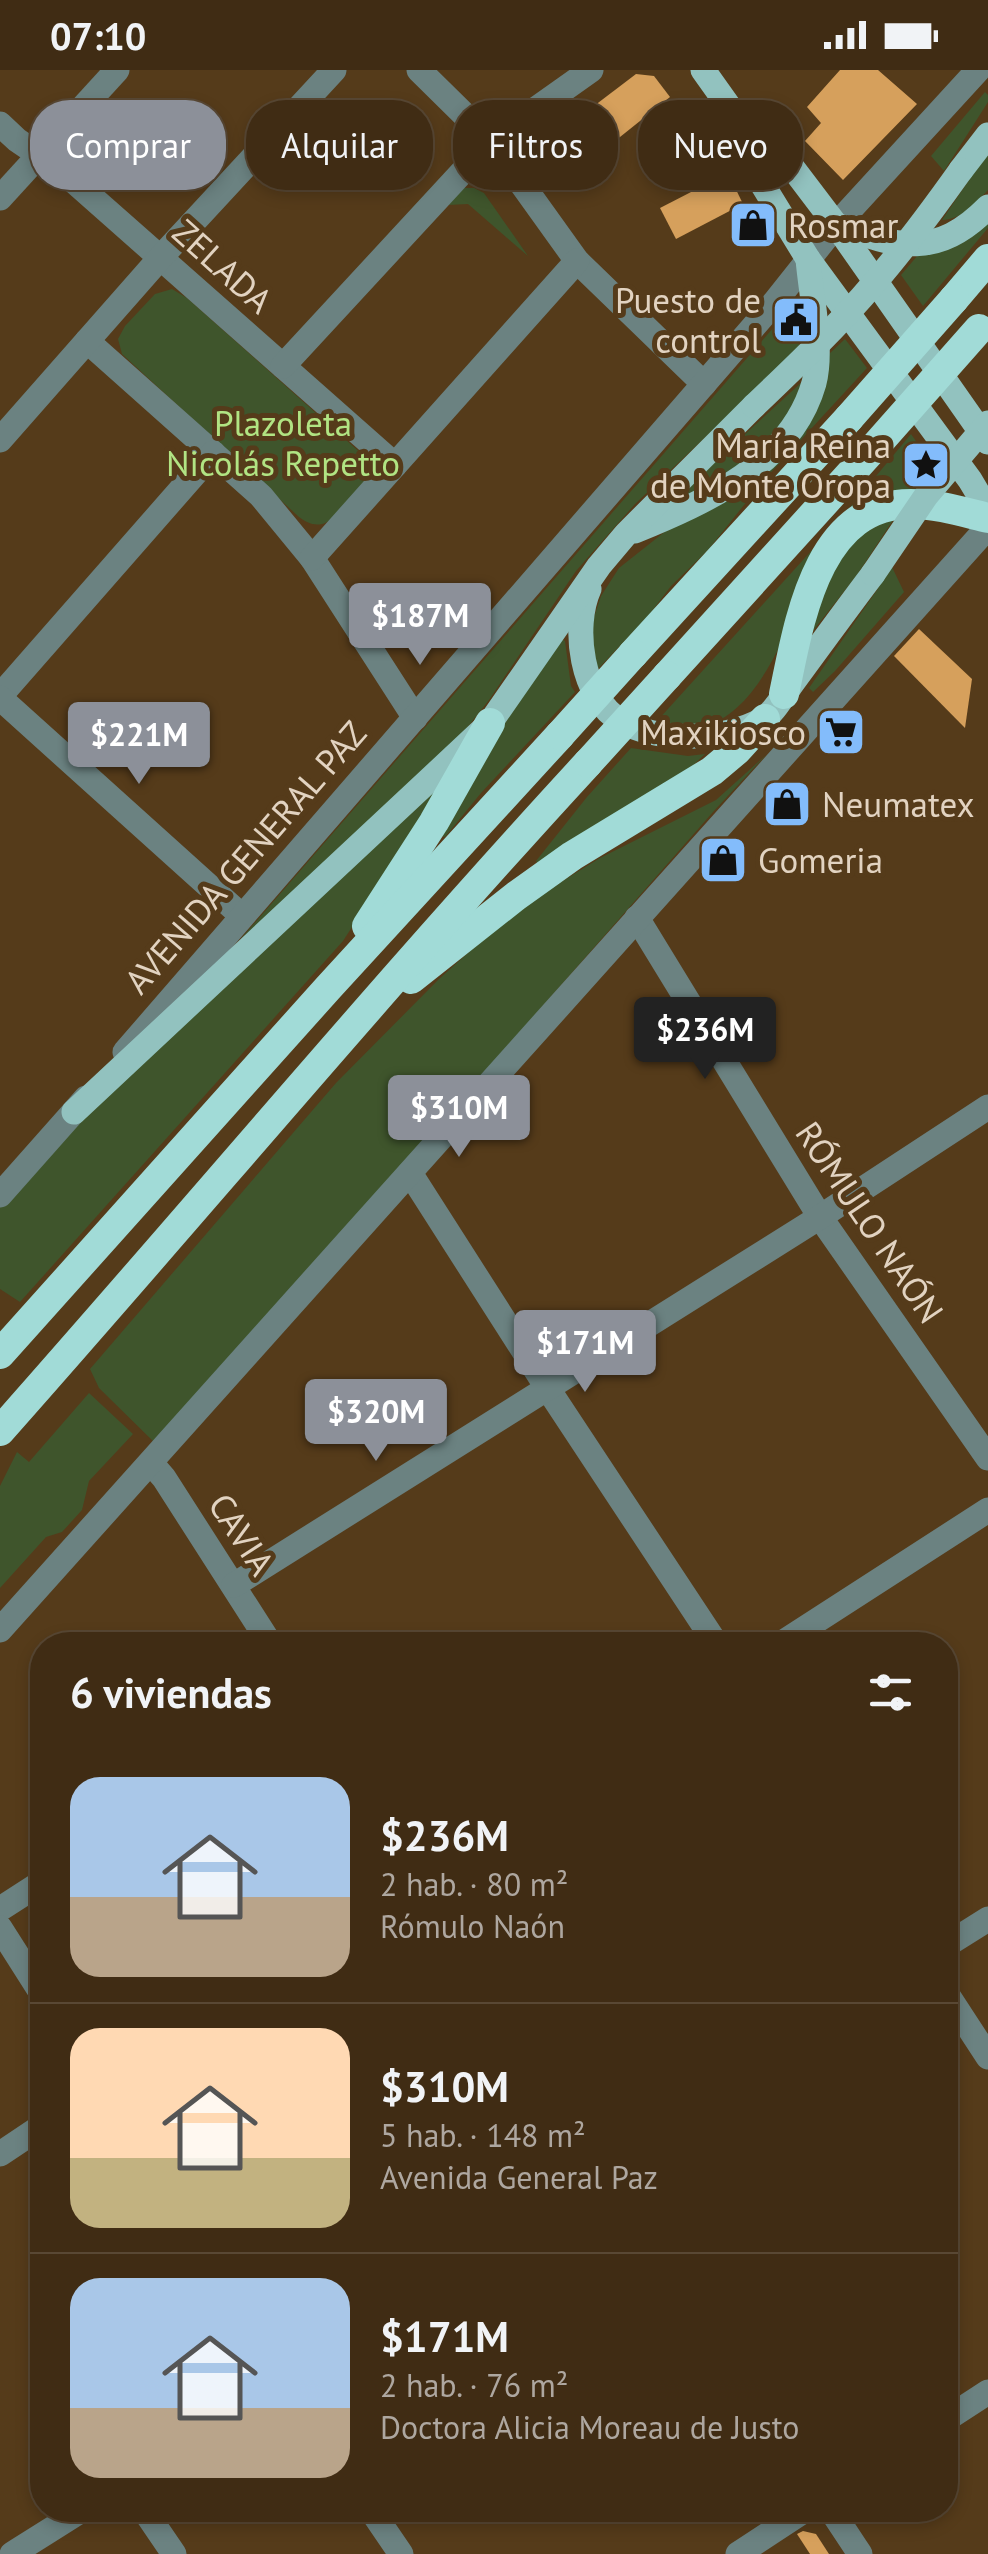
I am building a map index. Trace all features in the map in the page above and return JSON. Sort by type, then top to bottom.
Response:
[{"type":"highway","points":[[0,1354],[988,259]]},
{"type":"highway","points":[[0,1431],[458,904],[984,324]]},
{"type":"highway","points":[[784,694],[807,597],[821,564],[852,524],[880,509],[914,504],[988,518]]},
{"type":"highway","points":[[350,1028],[572,856],[712,772],[765,719]]},
{"type":"highway","points":[[328,988],[434,822],[490,723]]},
{"type":"main road","points":[[703,70],[725,100]]},
{"type":"main road","points":[[74,1112],[490,723],[599,566],[626,534],[874,285],[988,134]]},
{"type":"main road","points":[[803,182],[988,442]]},
{"type":"main road","points":[[766,190],[808,260],[988,510]]},
{"type":"main road","points":[[836,226],[885,242],[909,245],[950,237],[988,207]]},
{"type":"main road","points":[[626,534],[686,510],[740,478],[766,460],[788,435],[814,382],[816,336],[808,260]]},
{"type":"main road","points":[[599,566],[582,605],[580,640],[590,681],[606,708],[620,720],[668,735],[726,732],[765,719],[926,496],[988,423]]},
{"type":"street","points":[[89,100],[117,70]]},
{"type":"street","points":[[0,440],[334,70]]},
{"type":"street","points":[[418,70],[453,105]]},
{"type":"street","points":[[549,100],[591,70]]},
{"type":"street","name":"AVENIDA GENERAL PAZ","points":[[0,1195],[774,303],[836,226],[978,70]]},
{"type":"street","name":"ZELADA","points":[[0,124],[30,148]]},
{"type":"street","points":[[0,198],[30,164]]},
{"type":"street","points":[[283,366],[453,183]]},
{"type":"street","name":"ZELADA","points":[[84,190],[395,465]]},
{"type":"street","points":[[526,190],[577,260],[704,384]]},
{"type":"street","points":[[312,558],[577,260]]},
{"type":"street","points":[[88,341],[262,496],[312,558],[415,718]]},
{"type":"street","points":[[213,453],[0,697],[242,916]]},
{"type":"street","points":[[0,1630],[988,527]]},
{"type":"street","name":"RÓMULO NAÓN","points":[[638,918],[820,1216],[988,1458]]},
{"type":"street","points":[[234,1585],[988,1107]]},
{"type":"street","points":[[410,1173],[708,1632]]},
{"type":"street","name":"CAVIA","points":[[150,1463],[164,1478],[264,1632]]},
{"type":"street","points":[[799,1632],[988,1510]]},
{"type":"street","points":[[0,1909],[30,1890]]},
{"type":"street","points":[[958,1938],[988,1918]]},
{"type":"street","points":[[0,1928],[30,1975]]},
{"type":"street","points":[[958,2011],[988,2057]]},
{"type":"street","points":[[0,2154],[30,2134]]},
{"type":"street","points":[[958,2412],[988,2392]]},
{"type":"street","points":[[12,2554],[63,2522]]},
{"type":"street","points":[[152,2522],[174,2554]]},
{"type":"street","points":[[379,2522],[400,2554]]},
{"type":"street","points":[[738,2554],[786,2522]]},
{"type":"street","points":[[839,2522],[860,2554]]},
{"type":"green space","points":[[985,92],[988,102],[944,171],[931,156]]},
{"type":"green space","points":[[988,152],[988,190],[962,214],[942,220]]},
{"type":"green space","points":[[460,190],[484,193],[528,256],[468,204],[448,205]]},
{"type":"green space","points":[[988,221],[988,228],[923,306],[901,275],[918,255]]},
{"type":"green space","name":"Plazoleta Nicolás Repetto","points":[[172,289],[187,298],[364,456],[368,471],[365,485],[333,518],[316,524],[299,517],[122,354],[118,339],[125,326],[155,294]]},
{"type":"green space","points":[[781,319],[799,330],[799,348],[635,504],[576,571],[489,700],[455,743],[238,942]]},
{"type":"green space","points":[[845,339],[867,368],[596,671],[590,647],[593,620],[601,596],[619,568],[667,530],[726,501],[829,354]]},
{"type":"green space","points":[[803,381],[794,404],[769,440],[736,468],[678,504],[674,499]]},
{"type":"green space","points":[[911,434],[934,467],[913,492],[837,523]]},
{"type":"green space","points":[[897,514],[857,575],[801,646],[843,546]]},
{"type":"green space","points":[[822,539],[780,647],[747,698],[727,716],[704,726],[657,721]]},
{"type":"green space","points":[[891,565],[904,592],[813,692],[809,688]]},
{"type":"green space","points":[[559,637],[565,641],[575,692],[445,837],[439,835],[464,788]]},
{"type":"green space","points":[[631,748],[688,756],[705,754],[681,777],[539,866],[536,861]]},
{"type":"green space","points":[[766,755],[157,1445],[99,1388],[90,1369],[336,1083],[439,979],[517,909],[600,858],[716,800]]},
{"type":"green space","points":[[455,768],[343,941],[20,1302],[0,1289],[0,1205],[80,1116]]},
{"type":"green space","points":[[89,1393],[133,1434],[89,1481],[82,1510],[62,1532],[46,1537],[0,1588],[0,1486],[17,1452],[29,1462]]},
{"type":"building","points":[[840,70],[878,70],[917,104],[843,180],[805,141],[821,123],[807,107]]},
{"type":"building","points":[[636,74],[654,76],[670,97],[638,100],[638,123],[618,139],[618,100],[602,100]]},
{"type":"building","points":[[695,190],[736,190],[743,204],[676,239],[660,208]]},
{"type":"building","points":[[919,629],[972,679],[965,728],[894,656]]},
{"type":"building","points":[[797,2534],[816,2534],[829,2554],[810,2554]]},
{"type":"place","name":"Rosmar","points":[[753,225]]},
{"type":"place","name":"Puesto de control","points":[[796,320]]},
{"type":"place","name":"María Reina de Monte Oropa","points":[[926,465]]},
{"type":"place","name":"Maxikiosco","points":[[841,732]]},
{"type":"place","name":"Neumatex","points":[[787,804]]},
{"type":"place","name":"Gomeria","points":[[723,860]]}]
